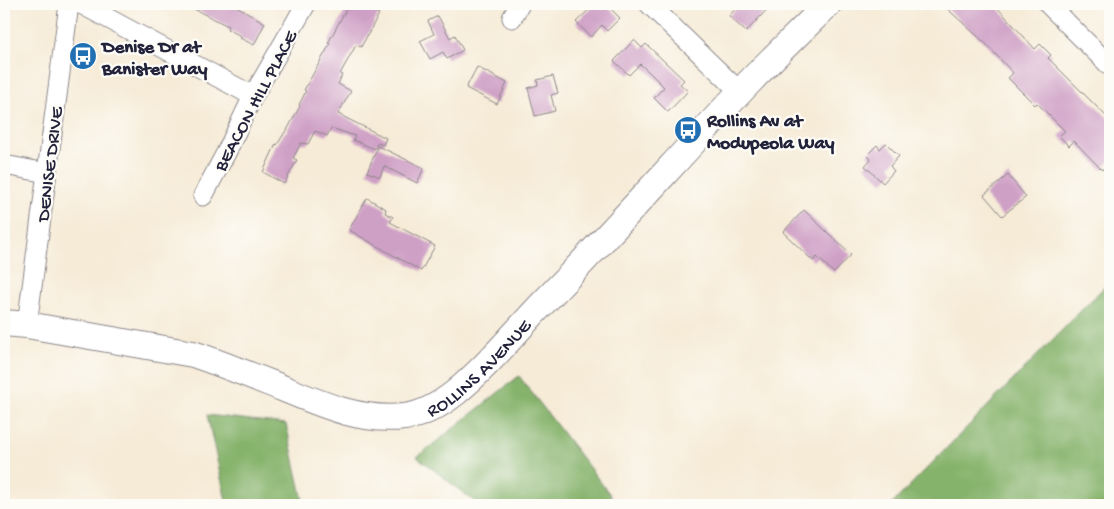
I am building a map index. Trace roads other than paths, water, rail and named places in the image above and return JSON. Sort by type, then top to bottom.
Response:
[{"type":"street","name":"DENISE DRIVE","points":[[15,324],[47,173],[69,4]]},
{"type":"street","points":[[81,4],[253,96]]},
{"type":"street","name":"BEACON HILL PLACE","points":[[202,196],[231,144],[253,96],[306,4]]},
{"type":"street","points":[[649,4],[740,92]]},
{"type":"street","name":"ROLLINS AVENUE","points":[[15,324],[193,354],[328,406],[371,418],[407,417],[423,412],[446,399],[477,372],[602,243],[740,92],[828,4]]},
{"type":"street","points":[[1048,4],[1110,66]]},
{"type":"street","points":[[4,165],[47,173]]},
{"type":"place","name":"Denise Dr at Banister Way","points":[[83,56]]},
{"type":"place","name":"Rollins Av at Modupeola Way","points":[[688,130]]}]
